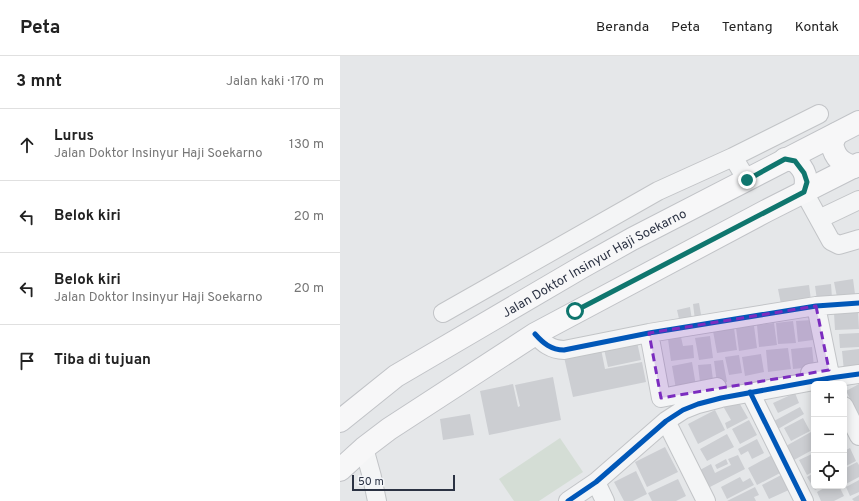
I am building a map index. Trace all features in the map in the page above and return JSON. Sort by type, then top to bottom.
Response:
[{"type":"main road","name":"Jalan Doktor Insinyur Haji Soekarno","points":[[340,421],[396,376],[632,239],[859,122]]},
{"type":"main road","points":[[836,134],[832,144],[835,153],[844,164],[856,165]]},
{"type":"main road","points":[[785,159],[795,161],[804,173],[807,182],[804,192]]},
{"type":"main road","points":[[340,470],[364,448],[389,429],[535,334],[856,165]]},
{"type":"street","points":[[443,313],[658,191],[733,157],[819,114]]},
{"type":"street","points":[[733,157],[747,180]]},
{"type":"street","points":[[804,192],[831,241],[838,245],[859,239]]},
{"type":"street","points":[[818,219],[859,200]]},
{"type":"street","points":[[535,334],[549,347],[564,350],[649,333],[816,306],[859,303]]},
{"type":"street","points":[[816,306],[831,377]]},
{"type":"street","points":[[649,333],[661,398],[751,381],[859,374]]},
{"type":"street","points":[[568,501],[596,482],[666,421],[683,410],[698,404],[750,392],[831,377]]},
{"type":"street","points":[[750,392],[804,501]]},
{"type":"street","points":[[847,412],[859,436]]},
{"type":"street","points":[[666,421],[706,501]]},
{"type":"street","points":[[364,448],[377,501]]},
{"type":"street","points":[[596,482],[605,501]]},
{"type":"highlighted area","points":[[816,306],[829,370],[661,398],[649,333]]},
{"type":"shaded area","points":[[560,438],[583,472],[539,501],[514,501],[499,479]]},
{"type":"building","points":[[853,279],[855,294],[837,297],[834,282]]},
{"type":"building","points":[[831,284],[832,298],[817,300],[815,286]]},
{"type":"building","points":[[809,285],[811,300],[781,304],[778,289]]},
{"type":"building","points":[[699,303],[702,320],[695,320],[693,304]]},
{"type":"building","points":[[690,307],[692,320],[680,323],[677,310]]},
{"type":"building","points":[[858,311],[859,329],[835,330],[834,313]]},
{"type":"building","points":[[812,320],[813,340],[798,342],[796,321]]},
{"type":"building","points":[[793,321],[796,343],[778,344],[776,323]]},
{"type":"building","points":[[774,323],[777,345],[759,347],[757,325]]},
{"type":"building","points":[[754,326],[757,348],[739,351],[736,328]]},
{"type":"building","points":[[734,328],[737,350],[717,353],[713,331]]},
{"type":"building","points":[[859,333],[859,347],[840,348],[839,334]]},
{"type":"building","points":[[710,336],[713,358],[699,360],[695,338]]},
{"type":"building","points":[[681,337],[683,346],[693,345],[694,358],[671,361],[668,339]]},
{"type":"building","points":[[637,342],[641,360],[608,367],[604,349]]},
{"type":"building","points":[[812,347],[814,367],[793,369],[791,349]]},
{"type":"building","points":[[788,348],[791,369],[768,372],[766,350]]},
{"type":"building","points":[[601,349],[605,369],[642,362],[646,382],[573,397],[564,357]]},
{"type":"building","points":[[859,349],[859,370],[844,371],[842,351]]},
{"type":"building","points":[[761,354],[764,372],[745,376],[742,357]]},
{"type":"building","points":[[739,355],[742,373],[729,375],[725,357]]},
{"type":"building","points":[[723,360],[727,382],[717,383],[714,361]]},
{"type":"building","points":[[692,362],[696,386],[676,389],[672,366]]},
{"type":"building","points":[[711,364],[713,380],[700,382],[698,365]]},
{"type":"building","points":[[553,377],[561,420],[489,435],[480,391],[513,384],[518,407],[520,406],[515,385]]},
{"type":"building","points":[[859,384],[859,416],[847,393],[847,390]]},
{"type":"building","points":[[795,393],[799,403],[778,413],[773,403]]},
{"type":"building","points":[[737,399],[748,418],[727,429],[725,423],[731,420],[723,406]]},
{"type":"building","points":[[800,407],[804,414],[778,429],[774,421]]},
{"type":"building","points":[[715,410],[725,430],[698,444],[688,424]]},
{"type":"building","points":[[470,414],[474,435],[443,440],[440,419]]},
{"type":"building","points":[[803,418],[810,431],[791,441],[784,428]]},
{"type":"building","points":[[749,420],[757,435],[740,444],[732,429]]},
{"type":"building","points":[[811,432],[811,451],[794,460],[786,446]]},
{"type":"building","points":[[727,434],[734,447],[707,461],[700,449]]},
{"type":"building","points":[[757,439],[764,453],[752,459],[748,451],[741,455],[738,449]]},
{"type":"building","points":[[665,447],[678,472],[647,487],[635,462]]},
{"type":"building","points":[[850,448],[856,461],[847,466],[847,453],[847,450]]},
{"type":"building","points":[[811,454],[811,473],[807,475],[799,460]]},
{"type":"building","points":[[738,455],[745,469],[708,488],[700,470],[711,464],[715,473],[731,465],[728,459]]},
{"type":"building","points":[[772,455],[782,472],[757,485],[748,468]]},
{"type":"building","points":[[726,459],[728,464],[717,469],[715,465]]},
{"type":"building","points":[[857,462],[859,465],[859,477],[847,483],[847,475],[847,467]]},
{"type":"building","points":[[636,471],[647,494],[633,501],[624,501],[614,482]]},
{"type":"building","points":[[783,474],[791,489],[769,499],[762,485]]},
{"type":"building","points":[[811,475],[811,484],[807,477]]},
{"type":"building","points":[[740,477],[743,482],[750,478],[754,485],[727,499],[721,487]]},
{"type":"building","points":[[678,479],[686,496],[676,501],[652,501],[648,493]]},
{"type":"building","points":[[859,480],[859,492],[850,496],[847,486]]},
{"type":"building","points":[[755,487],[759,495],[754,497],[756,501],[727,501]]},
{"type":"building","points":[[822,489],[840,489],[844,496],[834,501],[821,501],[817,492]]},
{"type":"building","points":[[859,495],[859,501],[854,501],[852,499]]},
{"type":"cycle path","points":[[535,334],[555,349],[564,350],[649,333],[816,306],[859,303]]},
{"type":"cycle path","points":[[568,501],[596,482],[666,421],[683,410],[698,404],[721,398],[859,374]]},
{"type":"cycle path","points":[[750,392],[804,501]]},
{"type":"route","points":[[575,311],[804,192],[807,182],[804,173],[797,163],[795,161],[785,159],[747,180]]}]
